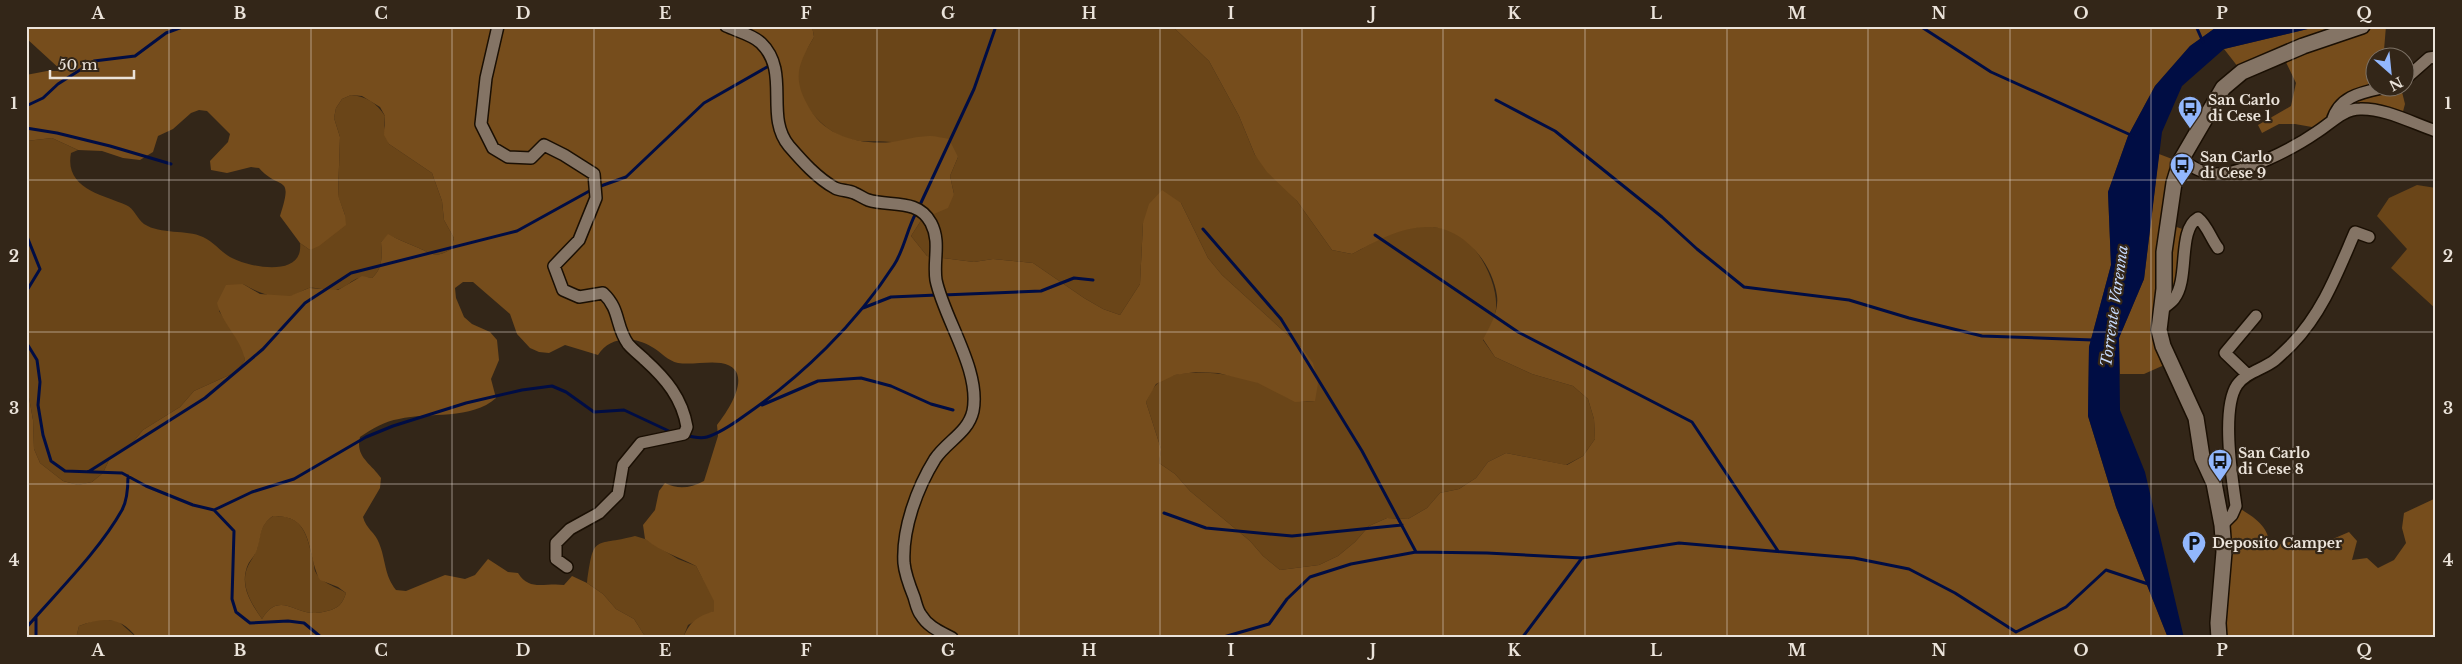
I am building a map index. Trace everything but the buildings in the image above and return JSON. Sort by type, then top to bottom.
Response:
[{"type":"street","points":[[498,26],[486,78],[481,124],[493,148],[508,157],[531,158],[544,146],[564,154],[594,174],[596,198],[579,240],[554,266],[563,290],[580,297],[603,293],[613,303],[626,340],[665,379],[676,394],[687,427],[684,434],[641,443],[622,464],[618,494],[599,513],[570,529],[556,543],[556,559],[567,568]]},
{"type":"street","points":[[726,26],[761,43],[770,57],[778,72],[776,105],[780,129],[786,142],[811,170],[836,188],[853,192],[869,200],[894,202],[918,209],[930,221],[936,233],[936,279],[945,309],[955,326],[969,368],[973,410],[968,423],[960,434],[936,458],[926,476],[906,535],[904,566],[920,615],[934,628],[952,638]]},
{"type":"street","points":[[2219,638],[2218,623],[2224,552],[2222,525],[2214,483],[2202,457],[2196,418],[2163,346],[2159,330],[2166,234],[2174,183],[2181,160],[2223,88],[2242,72],[2303,46],[2362,26]]},
{"type":"street","points":[[2414,71],[2429,58],[2436,57]]},
{"type":"street","points":[[2332,121],[2336,109],[2346,99],[2364,94]]},
{"type":"street","points":[[2181,160],[2198,170],[2216,174],[2240,169],[2299,145],[2341,114],[2358,109],[2372,110],[2436,131]]},
{"type":"street","points":[[2162,309],[2174,300],[2180,288],[2188,231],[2193,221],[2198,218],[2202,220],[2218,248]]},
{"type":"street","points":[[2222,525],[2232,515],[2236,506],[2230,460],[2231,403],[2237,385],[2248,375],[2274,361],[2308,325],[2324,302],[2356,232],[2369,237]]},
{"type":"street","points":[[2248,375],[2225,353],[2256,316]]},
{"type":"shaded area","points":[[26,26],[812,26],[814,37],[801,62],[799,77],[802,94],[814,115],[822,124],[843,136],[867,142],[892,142],[930,136],[949,139],[958,157],[950,176],[954,194],[948,208],[922,219],[911,236],[927,256],[974,262],[993,259],[1033,263],[1084,298],[1103,309],[1120,315],[1140,284],[1143,223],[1149,204],[1162,190],[1181,203],[1208,258],[1222,275],[1301,347],[1313,363],[1318,383],[1315,401],[1295,402],[1258,383],[1218,373],[1196,372],[1175,375],[1156,384],[1146,402],[1161,449],[1159,463],[1175,474],[1190,491],[1250,541],[1263,556],[1280,570],[1319,565],[1338,556],[1355,542],[1369,526],[1387,518],[1408,519],[1427,508],[1440,493],[1459,489],[1476,478],[1488,462],[1506,453],[1567,465],[1583,456],[1595,439],[1594,419],[1588,399],[1573,386],[1532,374],[1495,357],[1483,339],[1497,308],[1494,284],[1483,260],[1465,241],[1442,229],[1419,227],[1390,235],[1352,254],[1332,250],[1297,201],[1267,172],[1255,155],[1239,116],[1209,61],[1172,26],[2218,26],[2190,46],[2155,86],[2128,136],[2108,192],[2111,265],[2089,347],[2088,416],[2116,507],[2168,638],[683,638],[688,627],[695,620],[714,611],[714,601],[696,566],[664,551],[645,539],[643,525],[655,510],[659,491],[665,483],[675,487],[684,487],[704,481],[718,436],[717,425],[728,410],[737,391],[737,373],[731,367],[721,363],[674,362],[645,343],[630,340],[616,341],[609,344],[598,355],[565,345],[549,353],[539,352],[530,348],[517,334],[510,314],[473,282],[463,282],[455,288],[456,298],[464,317],[472,324],[490,332],[497,340],[499,360],[491,379],[496,398],[475,410],[394,420],[360,437],[359,444],[362,455],[381,478],[380,488],[363,517],[366,525],[379,543],[392,584],[396,590],[406,591],[445,575],[465,579],[475,575],[488,559],[508,572],[518,573],[523,579],[533,584],[564,585],[572,576],[603,594],[616,609],[634,619],[646,638],[137,638],[118,622],[103,620],[79,626],[76,638],[26,638],[26,381],[33,420],[34,449],[40,463],[63,481],[78,485],[92,482],[103,473],[109,460],[133,442],[143,430],[180,407],[194,391],[236,372],[245,360],[240,345],[219,311],[217,303],[226,285],[243,284],[260,294],[290,296],[309,288],[338,290],[362,276],[372,278],[376,274],[381,262],[381,242],[388,234],[432,254],[440,254],[451,249],[454,238],[444,220],[442,201],[432,173],[389,144],[384,135],[385,116],[380,107],[362,96],[351,95],[342,99],[336,108],[334,118],[340,137],[338,195],[345,215],[346,225],[319,246],[310,250],[300,243],[280,216],[286,193],[283,184],[259,168],[251,167],[227,173],[211,170],[210,161],[228,142],[230,134],[207,111],[199,110],[191,113],[173,129],[158,136],[153,152],[140,160],[123,158],[102,151],[78,150],[52,138],[26,141],[26,75],[47,71],[62,71],[26,38]],"holes":[[[273,516],[287,517],[303,529],[320,580],[338,587],[346,593],[341,604],[331,610],[317,613],[281,605],[274,606],[262,619],[248,594],[245,574],[257,550],[265,523]]]},
{"type":"shaded area","points":[[812,26],[1172,26],[1209,61],[1239,116],[1255,155],[1297,201],[1332,250],[1352,254],[1395,232],[1420,227],[1435,227],[1449,230],[1469,243],[1485,265],[1495,291],[1495,315],[1483,340],[1495,357],[1532,374],[1573,386],[1588,399],[1594,419],[1595,439],[1583,456],[1566,465],[1506,453],[1488,462],[1476,478],[1459,489],[1440,493],[1427,508],[1408,519],[1387,518],[1369,526],[1355,542],[1338,556],[1319,565],[1280,570],[1263,556],[1250,541],[1190,491],[1175,474],[1159,463],[1161,449],[1146,402],[1156,385],[1165,379],[1190,373],[1234,376],[1257,382],[1291,399],[1315,401],[1301,347],[1222,275],[1208,258],[1181,203],[1143,223],[1140,284],[1120,315],[1103,309],[1084,298],[1033,263],[993,259],[974,262],[927,256],[911,236],[922,219],[954,194],[950,176],[958,157],[899,143],[849,139],[830,130],[822,123],[807,106],[798,86],[797,70],[814,37]]},
{"type":"shaded area","points":[[2320,26],[2386,26],[2384,48],[2364,48],[2364,98],[2404,98],[2405,104],[2401,119],[2358,109],[2323,129],[2295,124],[2279,124],[2262,133],[2258,125],[2291,106],[2296,83],[2283,56],[2242,72],[2224,49]]},
{"type":"shaded area","points":[[351,95],[371,101],[378,107],[385,116],[384,126],[389,144],[432,173],[442,201],[444,220],[454,238],[451,249],[440,254],[432,254],[388,235],[381,242],[380,266],[372,278],[356,279],[336,290],[329,291],[309,288],[285,297],[266,294],[243,284],[219,311],[243,347],[245,360],[236,372],[194,391],[180,407],[143,430],[133,442],[109,460],[103,473],[92,482],[78,485],[63,481],[40,463],[34,449],[33,420],[26,381],[26,141],[52,138],[78,150],[71,153],[70,165],[80,183],[97,194],[129,206],[144,224],[158,230],[189,233],[203,237],[230,257],[239,261],[262,267],[285,266],[294,262],[299,254],[300,243],[310,250],[345,215],[338,196],[340,137],[334,118],[336,108],[342,99]]},
{"type":"shaded area","points":[[2159,154],[2180,162],[2168,224],[2188,231],[2180,288],[2162,309],[2171,362],[2144,374],[2120,374],[2119,338],[2144,279]]},
{"type":"shaded area","points":[[2417,185],[2436,188],[2436,309],[2391,268],[2407,249],[2377,216],[2389,198]]},
{"type":"shaded area","points":[[2436,498],[2436,638],[2219,638],[2222,525],[2236,506],[2259,522],[2269,538],[2270,546],[2300,540],[2321,544],[2349,532],[2357,541],[2352,560],[2367,558],[2378,568],[2394,560],[2406,543],[2402,528],[2404,513]]},
{"type":"shaded area","points":[[273,516],[291,519],[302,528],[308,542],[315,571],[325,582],[346,593],[339,606],[331,610],[315,613],[287,606],[274,606],[262,619],[248,594],[245,580],[248,566],[257,549],[263,526]]},
{"type":"shaded area","points":[[635,536],[645,539],[678,559],[696,566],[715,601],[714,611],[688,625],[683,638],[646,638],[634,619],[616,609],[603,594],[587,583],[594,549],[598,545]]},
{"type":"shaded area","points":[[98,619],[118,621],[137,638],[76,638],[79,626]]},
{"type":"water","name":"Torrente Varenna","points":[[2218,26],[2320,26],[2224,49],[2182,86],[2162,132],[2144,279],[2119,338],[2120,410],[2145,472],[2184,638],[2168,638],[2116,507],[2088,416],[2089,347],[2111,265],[2108,192],[2128,136],[2155,86],[2190,46]]},
{"type":"waterway","points":[[26,106],[43,98],[58,84],[94,61],[135,56],[166,33],[185,26]]},
{"type":"waterway","points":[[919,207],[974,89],[996,26]]},
{"type":"waterway","points":[[1920,26],[1991,72],[2133,136]]},
{"type":"waterway","points":[[2196,26],[2203,42]]},
{"type":"waterway","points":[[598,187],[626,177],[704,103],[767,67]]},
{"type":"waterway","points":[[1496,100],[1555,131],[1662,217],[1697,249],[1744,287],[1849,300],[1909,318],[1982,336],[2093,340]]},
{"type":"waterway","points":[[26,128],[57,133],[110,146],[171,164]]},
{"type":"waterway","points":[[88,472],[205,398],[263,349],[305,303],[351,273],[517,231],[593,189]]},
{"type":"waterway","points":[[685,435],[704,438],[726,428],[765,401],[826,348],[863,308],[894,265],[916,213]]},
{"type":"waterway","points":[[1203,229],[1281,319],[1362,451],[1416,552]]},
{"type":"waterway","points":[[26,234],[40,269],[26,292]]},
{"type":"waterway","points":[[1375,235],[1518,332],[1692,422],[1778,551]]},
{"type":"waterway","points":[[943,295],[1041,291],[1074,278],[1093,280]]},
{"type":"waterway","points":[[863,308],[891,297],[937,295]]},
{"type":"waterway","points":[[26,342],[37,360],[40,382],[38,405],[43,435],[51,461],[65,471],[122,473],[146,486],[193,505],[214,510],[234,531],[232,599],[236,612],[250,623],[288,621],[304,623],[322,638]]},
{"type":"waterway","points":[[762,405],[818,381],[861,378],[891,386],[931,404],[953,410]]},
{"type":"waterway","points":[[214,510],[252,492],[294,479],[366,437],[393,426],[466,403],[522,390],[552,386],[566,392],[594,412],[624,410],[671,432]]},
{"type":"waterway","points":[[26,628],[90,556],[113,525],[125,502],[128,476]]},
{"type":"waterway","points":[[1164,513],[1206,528],[1292,536],[1402,525]]},
{"type":"waterway","points":[[1220,638],[1269,624],[1287,599],[1310,577],[1351,564],[1416,552],[1487,553],[1582,558],[1679,543],[1854,558],[1909,569],[1955,593],[2016,632],[2066,607],[2106,570],[2151,585]]},
{"type":"waterway","points":[[1522,638],[1582,558]]},
{"type":"waterway","points":[[36,617],[36,638]]},
{"type":"place","name":"San Carlo di Cese 1","points":[[2190,129]]},
{"type":"place","name":"San Carlo di Cese 9","points":[[2182,186]]},
{"type":"place","name":"San Carlo di Cese 8","points":[[2220,482]]},
{"type":"place","name":"Deposito Camper","points":[[2194,564]]}]
